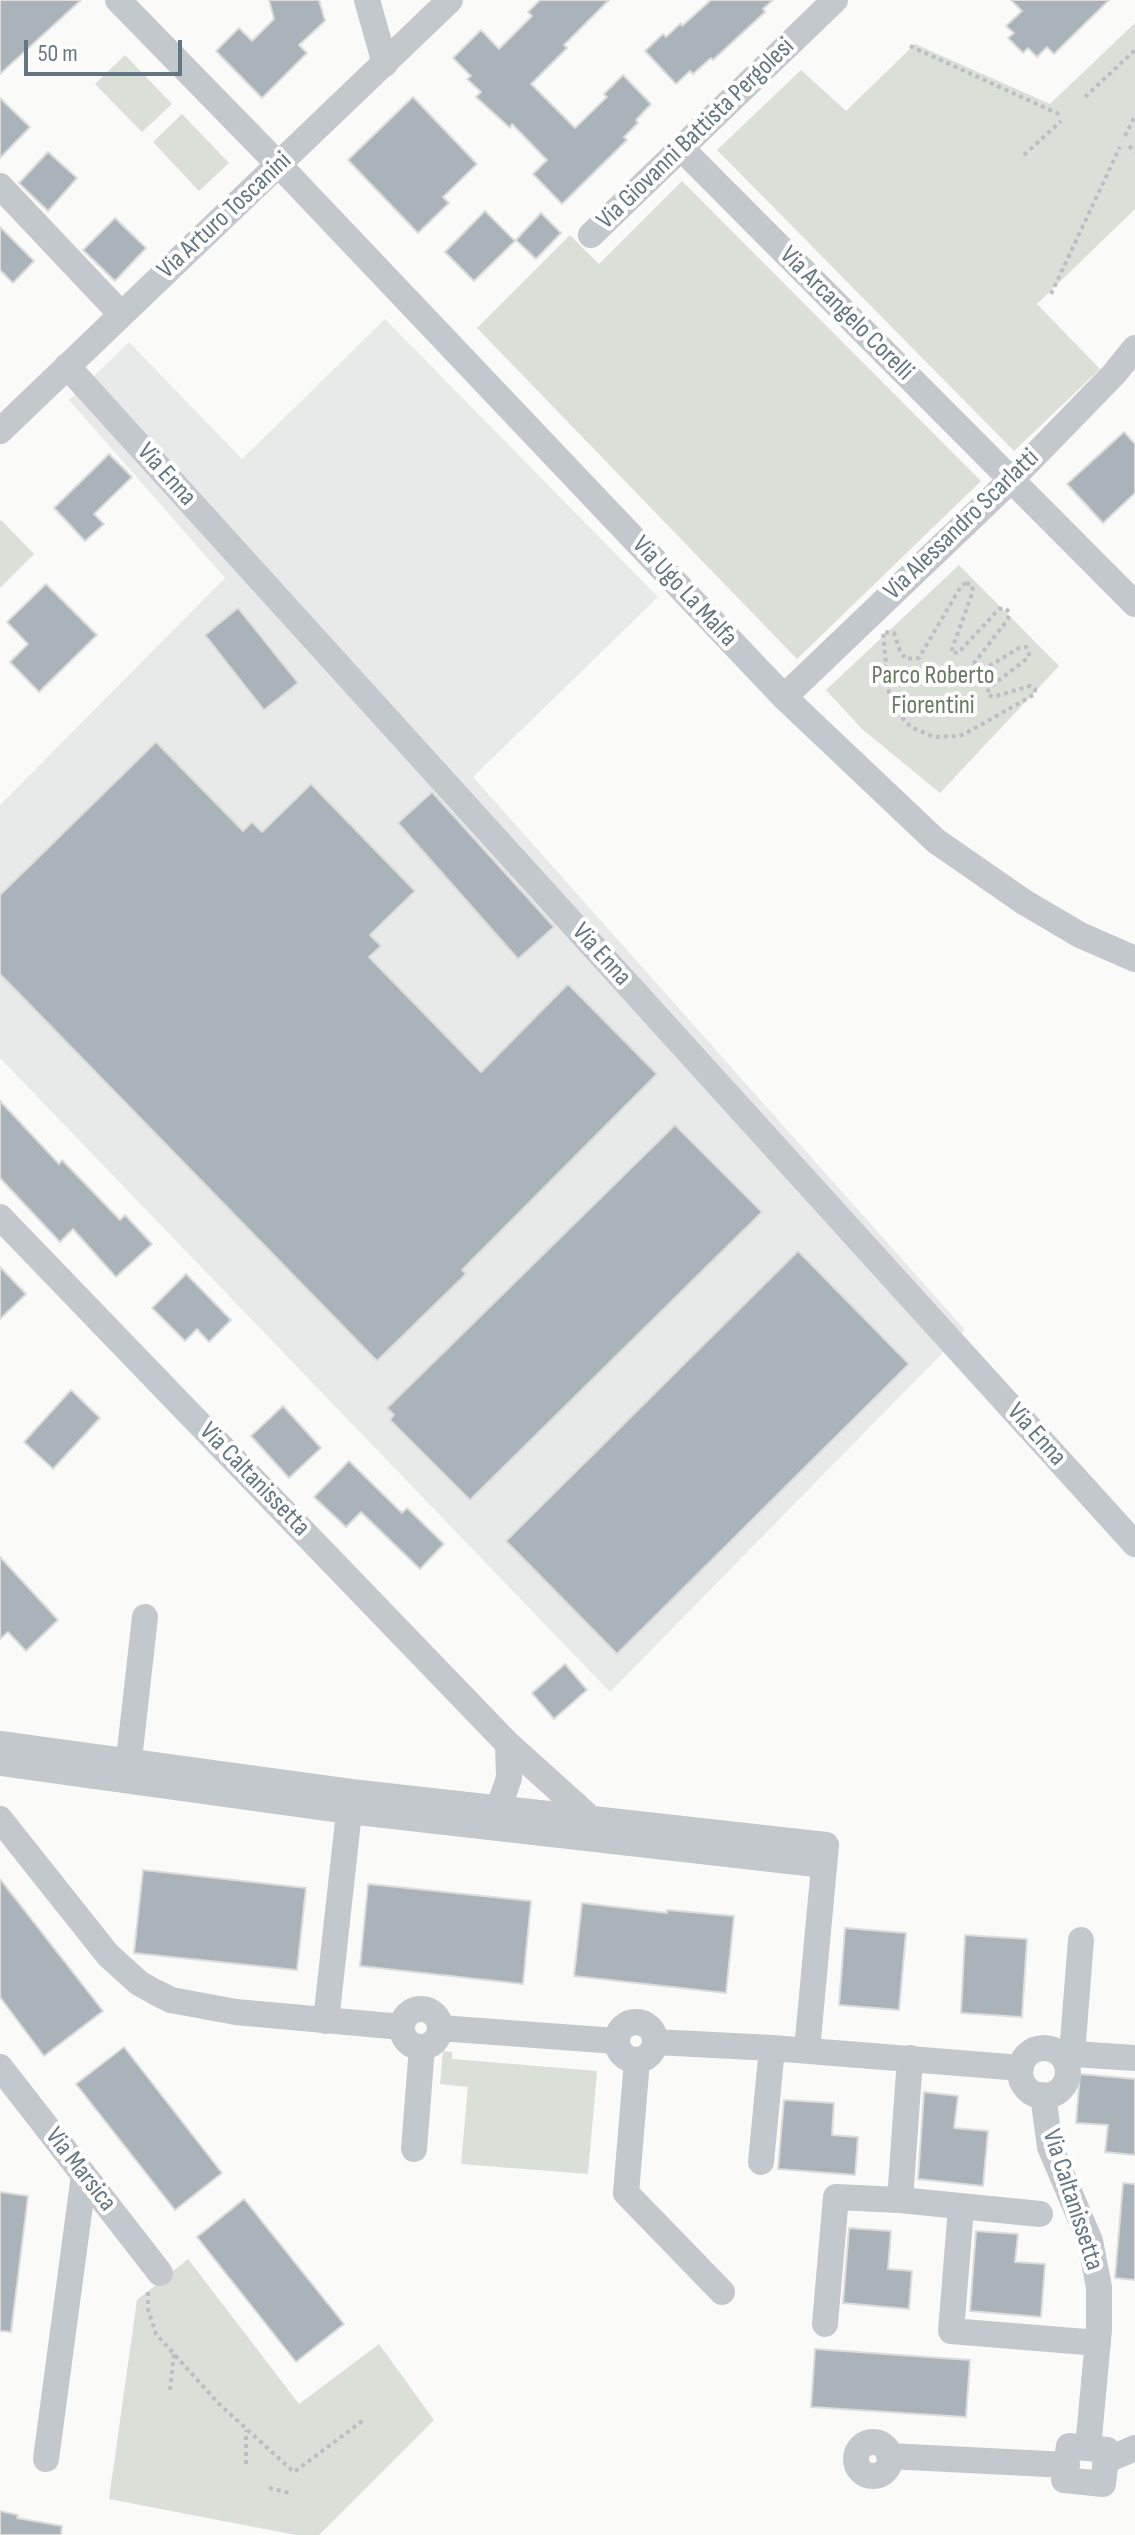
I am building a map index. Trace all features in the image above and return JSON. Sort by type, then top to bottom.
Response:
[{"type":"street","name":"Via Ugo La Malfa","points":[[118,0],[280,166],[784,697],[936,841],[1046,915],[1080,935],[1135,959]]},
{"type":"street","points":[[367,0],[385,64]]},
{"type":"street","name":"Via Arturo Toscanini","points":[[0,431],[450,0]]},
{"type":"street","name":"Via Giovanni Battista Pergolesi","points":[[591,235],[835,0]]},
{"type":"street","name":"Via Arcangelo Corelli","points":[[681,148],[1135,604]]},
{"type":"street","points":[[0,186],[121,314]]},
{"type":"street","name":"Via Alessandro Scarlatti","points":[[784,697],[1010,481],[1114,374],[1135,348]]},
{"type":"street","name":"Via Enna","points":[[67,366],[1135,1544]]},
{"type":"street","name":"Via Caltanissetta","points":[[0,1217],[508,1744],[590,1818]]},
{"type":"street","points":[[128,1771],[145,1617]]},
{"type":"street","points":[[0,1744],[128,1771],[350,1802],[825,1855]]},
{"type":"street","points":[[499,1807],[509,1778],[508,1744]]},
{"type":"street","points":[[0,1763],[128,1771]]},
{"type":"street","points":[[350,1802],[499,1807],[825,1855]]},
{"type":"street","points":[[326,2021],[350,1802]]},
{"type":"street","points":[[0,1819],[108,1955],[139,1983],[171,2000],[270,2017],[402,2027]]},
{"type":"street","points":[[807,2050],[825,1855]]},
{"type":"street","points":[[1081,1940],[1066,2054],[1065,2084],[1052,2094],[1043,2095],[1029,2090],[1024,2084],[1021,2068],[1029,2053],[1036,2049],[1052,2049],[1066,2054],[1135,2058]]},
{"type":"street","points":[[422,2008],[433,2012],[440,2028],[433,2043],[422,2047],[410,2044],[402,2033],[410,2011],[422,2008]]},
{"type":"street","points":[[440,2028],[616,2041],[625,2058],[646,2052],[772,2048],[1021,2068]]},
{"type":"street","points":[[414,2149],[422,2047]]},
{"type":"street","points":[[761,2162],[772,2048]]},
{"type":"street","points":[[646,2052],[626,2193],[722,2292]]},
{"type":"street","points":[[900,2200],[910,2058]]},
{"type":"street","name":"Via Marsica","points":[[0,2067],[84,2175],[155,2281]]},
{"type":"street","name":"Via Caltanissetta","points":[[1043,2095],[1050,2147],[1094,2256],[1100,2302],[1097,2455]]},
{"type":"street","points":[[46,2459],[84,2175]]},
{"type":"street","points":[[825,2324],[836,2197],[1040,2214]]},
{"type":"street","points":[[961,2208],[951,2331],[1098,2343]]},
{"type":"street","points":[[1097,2455],[1103,2484],[1064,2480],[1069,2446],[1097,2455],[1135,2448]]},
{"type":"street","points":[[889,2456],[1067,2465]]},
{"type":"path","points":[[910,46],[1061,118],[1024,155]]},
{"type":"path","points":[[1085,97],[1135,50]]},
{"type":"path","points":[[1125,136],[1135,116]]},
{"type":"path","points":[[1129,146],[1135,152]]},
{"type":"path","points":[[1051,294],[1120,147]]},
{"type":"path","points":[[971,584],[973,591],[951,652],[958,653],[999,609],[1005,608],[1009,615],[971,669],[972,673],[978,673],[1019,648],[1026,647],[1029,657],[989,688],[987,694],[993,697],[1027,686],[1035,689],[1035,694],[959,736],[934,737],[921,733],[900,718],[893,708],[883,632],[895,634],[902,656],[911,660],[919,658],[961,586],[971,584]]},
{"type":"path","points":[[155,2281],[148,2309],[153,2327],[219,2404],[294,2472],[365,2419]]},
{"type":"path","points":[[170,2390],[174,2354]]},
{"type":"path","points":[[246,2429],[246,2464]]},
{"type":"path","points":[[269,2488],[290,2493]]},
{"type":"shaded area","points":[[385,319],[658,597],[473,777],[965,1330],[610,1692],[0,1058],[0,805],[225,578],[69,400],[129,342],[242,459]]},
{"type":"green space","points":[[1135,23],[1135,209],[1037,304],[1100,369],[1014,451],[717,150],[801,70],[846,111],[915,44],[1050,104]]},
{"type":"green space","points":[[125,55],[172,104],[142,132],[95,84]]},
{"type":"green space","points":[[182,114],[229,163],[199,191],[153,142]]},
{"type":"green space","points":[[682,181],[981,481],[797,659],[477,328],[570,235],[599,264]]},
{"type":"green space","points":[[0,521],[34,554],[0,588]]},
{"type":"green space","name":"Parco Roberto Fiorentini","points":[[959,565],[1059,666],[940,793],[862,729],[826,690]]},
{"type":"green space","points":[[443,2051],[452,2052],[452,2059],[597,2071],[588,2174],[461,2164],[468,2087],[440,2084]]},
{"type":"green space","points":[[188,2259],[299,2404],[379,2344],[434,2420],[319,2535],[296,2535],[109,2499],[137,2300]]},
{"type":"building","points":[[0,0],[81,0],[0,74]]},
{"type":"building","points":[[269,0],[319,0],[325,21],[299,45],[307,53],[262,98],[216,51],[239,28],[252,41],[274,19]]},
{"type":"building","points":[[540,0],[609,0],[531,84],[575,128],[607,97],[604,94],[623,75],[651,104],[624,137],[627,140],[562,204],[533,174],[547,160],[512,124],[510,128],[476,97],[481,92],[467,79],[471,76],[453,58],[481,30],[499,49],[532,16],[528,12]]},
{"type":"building","points":[[711,0],[773,0],[763,9],[765,12],[713,60],[711,58],[693,74],[690,71],[676,84],[645,51],[663,34],[666,37],[681,23],[682,26]]},
{"type":"building","points":[[1011,0],[1109,0],[1054,54],[1047,47],[1037,57],[1028,48],[1023,53],[1008,38],[1014,33],[1006,26],[1022,11]]},
{"type":"building","points":[[413,97],[477,164],[443,197],[449,203],[418,233],[348,160]]},
{"type":"building","points":[[0,98],[30,127],[0,158]]},
{"type":"building","points":[[48,152],[77,178],[48,211],[19,183]]},
{"type":"building","points":[[485,211],[515,241],[474,281],[445,252]]},
{"type":"building","points":[[541,213],[561,233],[536,259],[516,240]]},
{"type":"building","points":[[115,218],[146,248],[115,281],[83,250]]},
{"type":"building","points":[[0,227],[34,261],[13,283],[0,270]]},
{"type":"building","points":[[1124,432],[1135,444],[1135,493],[1103,523],[1067,484]]},
{"type":"building","points":[[109,454],[132,477],[94,514],[104,524],[85,541],[54,508]]},
{"type":"building","points":[[46,584],[97,635],[39,692],[10,662],[28,644],[7,622]]},
{"type":"building","points":[[238,608],[298,683],[264,710],[205,635]]},
{"type":"building","points":[[156,742],[243,831],[252,822],[262,832],[311,784],[415,891],[370,935],[381,946],[369,957],[481,1072],[568,984],[657,1074],[462,1270],[466,1274],[377,1361],[0,974],[0,895]]},
{"type":"building","points":[[432,792],[554,927],[518,959],[398,823]]},
{"type":"building","points":[[0,1101],[59,1164],[62,1160],[120,1220],[125,1215],[152,1244],[116,1277],[73,1229],[60,1242],[0,1178]]},
{"type":"building","points":[[675,1125],[762,1212],[470,1500],[390,1420],[394,1415],[387,1408]]},
{"type":"building","points":[[798,1251],[909,1364],[617,1654],[506,1541]]},
{"type":"building","points":[[0,1267],[26,1294],[0,1319]]},
{"type":"building","points":[[186,1274],[231,1320],[209,1342],[197,1329],[185,1341],[152,1308]]},
{"type":"building","points":[[71,1390],[100,1418],[53,1469],[24,1442]]},
{"type":"building","points":[[283,1406],[321,1448],[289,1478],[251,1436]]},
{"type":"building","points":[[349,1461],[402,1513],[407,1508],[444,1544],[420,1569],[361,1512],[346,1527],[314,1497]]},
{"type":"building","points":[[0,1557],[58,1620],[26,1651],[8,1632],[0,1639]]},
{"type":"building","points":[[565,1664],[587,1690],[554,1719],[532,1693]]},
{"type":"building","points":[[143,1870],[306,1888],[297,1970],[134,1953]]},
{"type":"building","points":[[0,1879],[103,2011],[44,2056],[0,1997]]},
{"type":"building","points":[[368,1884],[531,1901],[523,1984],[360,1966]]},
{"type":"building","points":[[582,1903],[667,1913],[667,1910],[734,1916],[726,1993],[574,1976]]},
{"type":"building","points":[[845,1928],[906,1933],[899,2010],[839,2005]]},
{"type":"building","points":[[965,1935],[1027,1939],[1022,2017],[961,2013]]},
{"type":"building","points":[[124,2047],[222,2173],[175,2210],[76,2084]]},
{"type":"building","points":[[1080,2074],[1135,2079],[1135,2155],[1105,2152],[1108,2125],[1076,2123]]},
{"type":"building","points":[[924,2092],[958,2096],[954,2128],[988,2131],[983,2186],[918,2179]]},
{"type":"building","points":[[784,2100],[834,2103],[832,2135],[858,2137],[855,2175],[778,2169]]},
{"type":"building","points":[[1123,2183],[1135,2184],[1135,2280],[1115,2278]]},
{"type":"building","points":[[0,2192],[28,2196],[11,2332],[0,2331]]},
{"type":"building","points":[[244,2199],[344,2324],[296,2362],[197,2237]]},
{"type":"building","points":[[849,2228],[891,2231],[888,2269],[912,2271],[909,2309],[843,2303]]},
{"type":"building","points":[[976,2231],[1018,2234],[1015,2262],[1045,2264],[1041,2317],[970,2311]]},
{"type":"building","points":[[815,2349],[970,2360],[966,2417],[811,2407]]},
{"type":"building","points":[[0,2511],[18,2515],[17,2518],[62,2526],[61,2535],[0,2535]]}]
